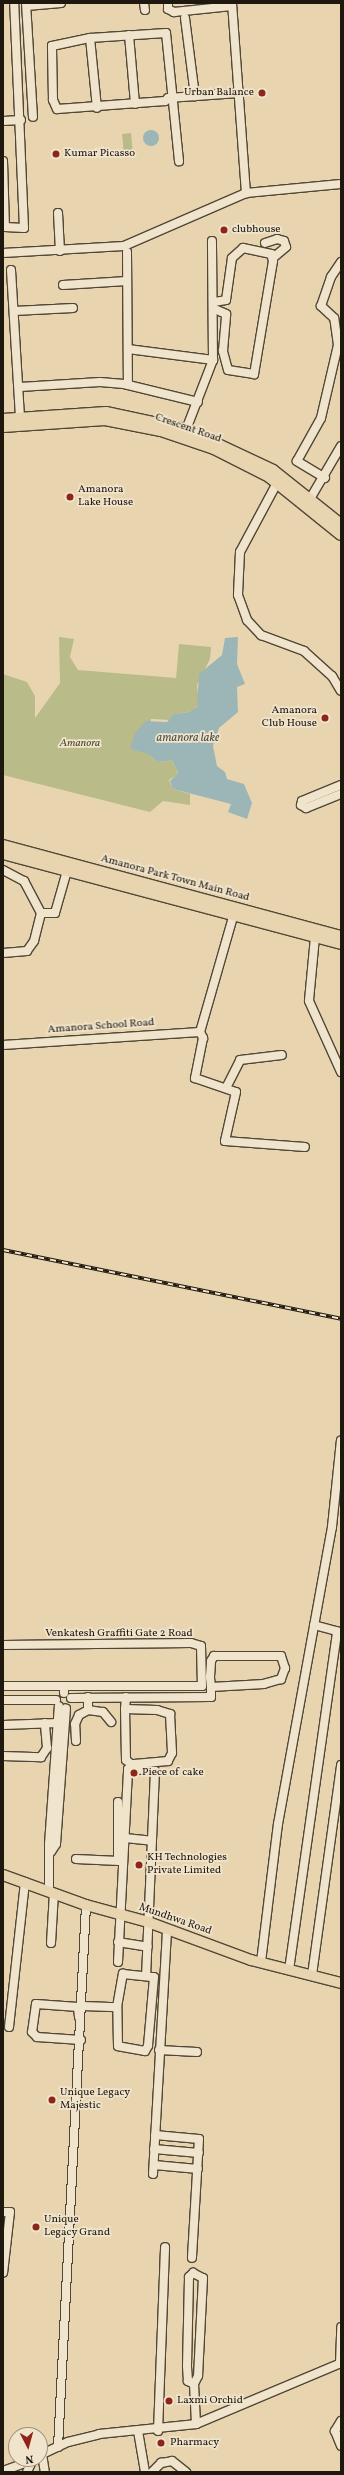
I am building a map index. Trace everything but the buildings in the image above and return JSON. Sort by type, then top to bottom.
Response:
[{"type":"main road","name":"Crescent Road","points":[[3,419],[106,412],[184,434],[246,455],[341,524]]},
{"type":"main road","name":"Crescent Road","points":[[3,427],[105,420],[184,434],[237,460],[309,501],[341,535]]},
{"type":"main road","name":"Amanora Park Town Main Road","points":[[3,845],[341,944]]},
{"type":"main road","name":"Amanora Park Town Main Road","points":[[3,854],[234,912],[341,936]]},
{"type":"main road","name":"Mundhwa Road","points":[[3,1875],[86,1905],[148,1922],[261,1962],[341,1983]]},
{"type":"street","points":[[3,161],[4,227],[22,229],[26,224],[14,3]]},
{"type":"street","points":[[33,117],[26,5],[61,3]]},
{"type":"street","points":[[168,3],[168,9],[174,12],[232,5],[246,193]]},
{"type":"street","points":[[185,18],[195,96]]},
{"type":"street","points":[[179,160],[171,98],[166,33],[90,38],[52,46],[54,100],[58,109],[135,101],[171,98],[195,96],[239,93]]},
{"type":"street","points":[[129,35],[135,101]]},
{"type":"street","points":[[90,38],[96,105]]},
{"type":"street","points":[[3,122],[21,120]]},
{"type":"street","points":[[3,253],[60,251],[124,246],[246,193],[341,184]]},
{"type":"street","points":[[58,213],[60,251]]},
{"type":"street","points":[[215,305],[226,314],[223,351],[228,370],[254,374],[273,258],[286,247],[284,241],[278,239],[265,243]]},
{"type":"street","points":[[184,434],[198,402],[213,360],[215,305],[212,241]]},
{"type":"street","points":[[215,305],[226,300],[232,258],[243,248],[266,252],[273,258]]},
{"type":"street","points":[[127,252],[128,384]]},
{"type":"street","points":[[326,478],[296,461],[321,418],[339,345],[337,318],[324,311],[322,297],[341,262]]},
{"type":"street","points":[[11,270],[20,387],[20,417]]},
{"type":"street","points":[[63,285],[127,281]]},
{"type":"street","points":[[14,311],[73,308]]},
{"type":"street","points":[[128,348],[213,360]]},
{"type":"street","points":[[20,387],[100,382],[128,384],[198,402]]},
{"type":"street","points":[[309,501],[326,478],[341,446]]},
{"type":"street","points":[[277,483],[240,552],[238,595],[247,620],[261,635],[304,652],[332,676],[341,691]]},
{"type":"street","points":[[341,785],[302,801],[300,805],[306,808],[341,794]]},
{"type":"street","points":[[3,870],[24,881],[41,913],[34,941],[27,951],[3,953]]},
{"type":"street","points":[[41,913],[55,912],[67,871]]},
{"type":"street","points":[[234,912],[200,1032],[202,1038],[195,1078],[236,1092],[225,1141],[305,1147]]},
{"type":"street","points":[[315,937],[309,1001],[341,1072]]},
{"type":"street","name":"Amanora School Road","points":[[3,1045],[200,1032]]},
{"type":"street","points":[[226,1088],[240,1060],[282,1055]]},
{"type":"street","points":[[261,1962],[278,1824],[338,1503],[341,1440]]},
{"type":"street","points":[[289,1970],[339,1632],[314,1625]]},
{"type":"street","name":"Venkatesh Graffiti Gate 2 Road","points":[[3,1645],[191,1643],[201,1646],[202,1686],[64,1689],[3,1686]]},
{"type":"street","points":[[3,1700],[60,1705],[71,1698],[88,1697],[212,1697],[211,1687],[210,1661],[214,1656],[281,1656],[285,1668],[281,1679],[264,1684],[211,1687]]},
{"type":"street","points":[[64,1689],[71,1698]]},
{"type":"street","points":[[51,1943],[52,1892],[51,1852],[49,1844],[58,1723],[64,1689]]},
{"type":"street","points":[[88,1697],[88,1710]]},
{"type":"street","points":[[125,1709],[157,1710],[170,1714],[172,1753],[168,1761],[131,1764],[126,1760],[125,1709],[126,1697]]},
{"type":"street","points":[[51,1852],[58,1829],[60,1705]]},
{"type":"street","points":[[76,1741],[75,1724],[79,1714],[88,1710],[103,1712],[111,1722]]},
{"type":"street","points":[[3,1756],[41,1757],[47,1748],[45,1723]]},
{"type":"street","points":[[3,1725],[58,1723]]},
{"type":"street","points":[[312,1975],[341,1765]]},
{"type":"street","points":[[117,1913],[125,1838],[128,1769],[155,1771],[146,1974]]},
{"type":"street","points":[[118,1802],[118,1962]]},
{"type":"street","points":[[125,1838],[152,1841]]},
{"type":"street","points":[[76,1859],[118,1861]]},
{"type":"street","points":[[9,2027],[25,1882]]},
{"type":"street","points":[[58,2447],[79,2040],[83,2006],[86,1905]]},
{"type":"street","points":[[154,2174],[154,2149],[167,1929]]},
{"type":"street","points":[[118,1942],[148,1947]]},
{"type":"street","points":[[126,1972],[146,1974],[155,1980],[145,2051],[118,2046],[117,2007],[120,1976],[126,1972]]},
{"type":"street","points":[[34,2005],[78,2007],[79,2040],[33,2035],[34,2005]]},
{"type":"street","points":[[83,2006],[117,2007]]},
{"type":"street","points":[[160,2050],[197,2052]]},
{"type":"street","points":[[155,2136],[197,2138],[199,2153],[192,2258]]},
{"type":"street","points":[[154,2149],[199,2153]]},
{"type":"street","points":[[154,2165],[198,2169]]},
{"type":"street","points":[[3,2212],[10,2212],[3,2273]]},
{"type":"street","points":[[158,2431],[165,2247]]},
{"type":"street","points":[[194,2384],[188,2381],[187,2372],[189,2277],[193,2273],[203,2278],[198,2376],[194,2384],[196,2424]]},
{"type":"street","points":[[48,2452],[99,2434],[158,2431],[196,2424],[340,2364],[341,2327]]},
{"type":"street","points":[[341,2421],[335,2431],[341,2446]]},
{"type":"street","points":[[138,2431],[144,2472]]},
{"type":"street","points":[[152,2472],[161,2463],[172,2461],[186,2472]]},
{"type":"street","points":[[3,2471],[14,2467]]},
{"type":"green space","points":[[131,133],[133,154],[124,155],[122,134]]},
{"type":"green space","name":"Amanora","points":[[59,637],[74,639],[70,657],[78,670],[176,678],[179,644],[211,647],[210,659],[197,685],[199,703],[194,711],[175,714],[169,720],[151,719],[148,754],[158,762],[172,760],[178,774],[169,780],[173,789],[190,794],[190,805],[163,801],[150,812],[3,775],[3,674],[27,682],[35,696],[35,718],[60,683]]},
{"type":"water","points":[[151,130],[158,135],[159,138],[154,145],[151,146],[144,141],[143,138],[148,131]]},
{"type":"water","name":"amanora lake","points":[[238,637],[237,664],[245,684],[237,687],[238,712],[219,728],[213,746],[217,766],[225,772],[227,779],[244,784],[252,803],[247,819],[228,812],[231,804],[173,789],[170,781],[178,773],[172,760],[158,762],[148,754],[130,749],[135,733],[146,721],[167,722],[174,714],[189,712],[197,707],[199,674],[222,655],[225,638]]},
{"type":"railway","points":[[3,1250],[341,1319]]},
{"type":"place","name":"Urban Balance","points":[[262,93]]},
{"type":"place","name":"Kumar Picasso","points":[[56,154]]},
{"type":"place","name":"clubhouse","points":[[224,230]]},
{"type":"place","name":"Amanora Lake House","points":[[70,497]]},
{"type":"place","name":"Amanora Club House","points":[[325,718]]},
{"type":"place","name":"Piece of cake","points":[[134,1773]]},
{"type":"place","name":"KH Technologies Private Limited","points":[[139,1865]]},
{"type":"place","name":"Unique Legacy Majestic","points":[[52,2100]]},
{"type":"place","name":"Unique Legacy Grand","points":[[36,2227]]},
{"type":"place","name":"Laxmi Orchid","points":[[169,2401]]},
{"type":"place","name":"Pharmacy","points":[[161,2443]]}]
